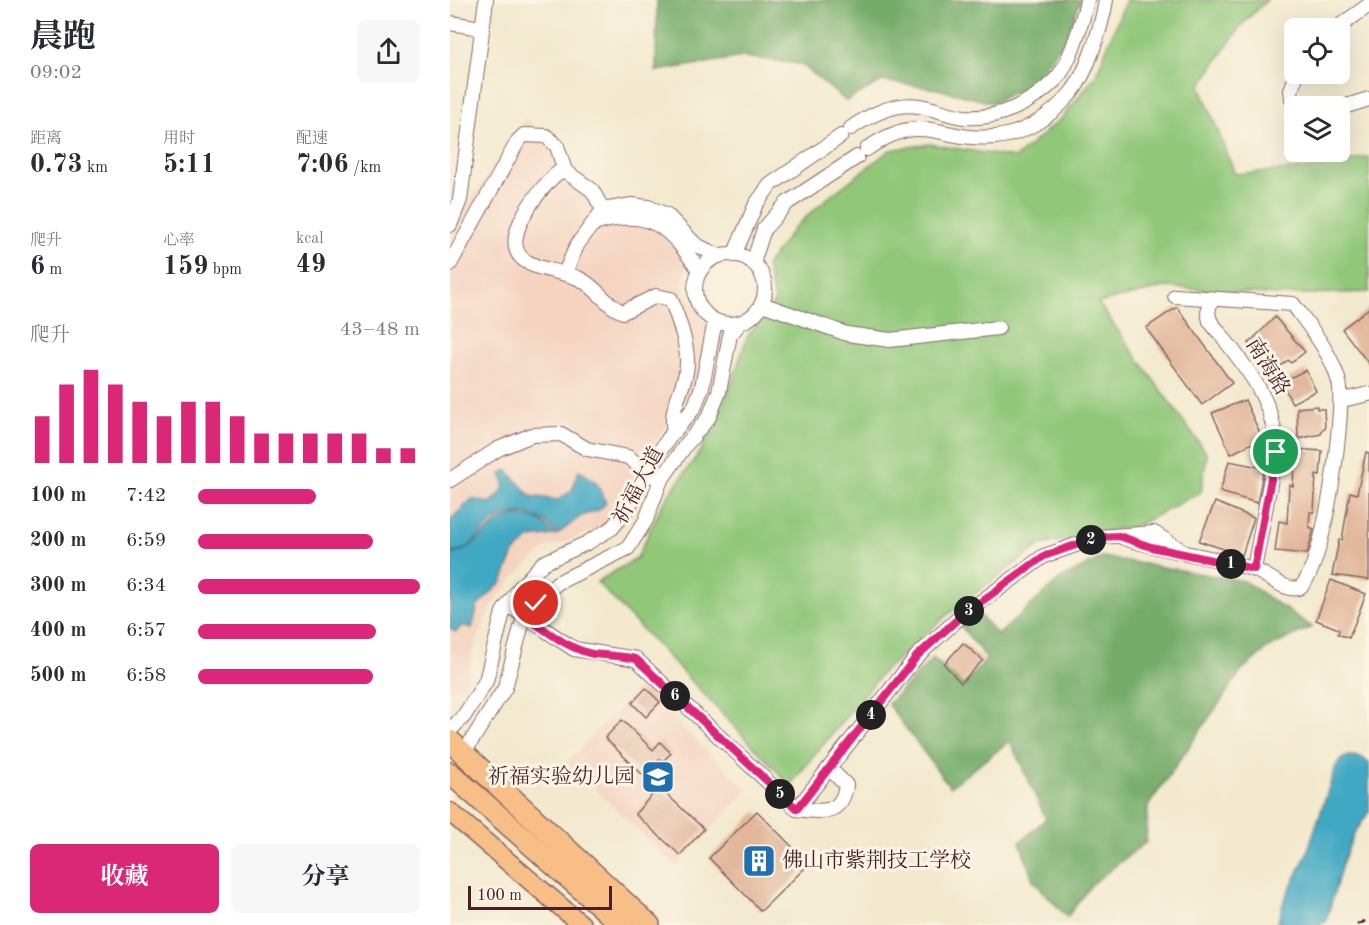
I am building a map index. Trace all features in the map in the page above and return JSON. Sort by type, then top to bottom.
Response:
[{"type":"highway","points":[[457,747],[620,918],[655,925]]},
{"type":"highway","points":[[450,773],[620,918],[650,925]]},
{"type":"main road","points":[[450,812],[582,925]]},
{"type":"street","points":[[450,225],[460,200],[486,0]]},
{"type":"street","points":[[734,255],[756,204],[770,185],[872,114],[902,106],[919,105],[964,117],[990,116],[1017,108],[1056,80],[1081,27],[1087,0]]},
{"type":"street","points":[[753,263],[764,229],[787,203],[886,137],[908,129],[994,138],[1029,129],[1071,93],[1100,32],[1106,0]]},
{"type":"street","points":[[1350,19],[1369,5]]},
{"type":"street","points":[[450,23],[481,28]]},
{"type":"street","points":[[1350,105],[1369,99]]},
{"type":"street","points":[[450,264],[518,141],[524,135],[546,136],[557,146],[565,171],[592,190],[603,210]]},
{"type":"street","points":[[565,171],[551,178],[532,201],[519,226],[514,245],[517,254],[526,262],[583,280],[603,294],[612,308],[623,312],[656,296],[671,299],[683,336],[687,370],[671,418],[674,431]]},
{"type":"street","points":[[565,273],[577,245],[603,210],[632,205],[648,207],[667,215],[696,245],[719,256]]},
{"type":"street","points":[[594,224],[609,219],[653,220],[674,235],[700,271]]},
{"type":"street","points":[[734,255],[753,263],[761,272],[765,288],[762,304],[750,319],[739,324],[727,324],[715,321],[700,307],[696,296],[696,284],[700,271],[708,262],[719,256],[734,255]]},
{"type":"street","name":"南海路","points":[[829,768],[917,656],[960,617],[1044,556],[1099,537],[1119,536],[1151,547],[1254,569],[1289,588],[1297,588],[1308,577],[1336,466],[1342,400],[1334,367],[1325,348],[1293,304],[1174,296]]},
{"type":"street","name":"南海路","points":[[1211,299],[1208,312],[1210,321],[1256,380],[1272,414],[1276,433],[1273,472],[1254,569]]},
{"type":"street","points":[[762,304],[847,334],[890,340],[998,328]]},
{"type":"street","name":"祈福大道","points":[[450,730],[464,716],[486,681],[492,646],[503,612],[508,605],[543,563],[587,543],[612,528],[628,508],[646,471],[674,431],[694,408],[702,387],[715,321]]},
{"type":"street","name":"祈福大道","points":[[457,747],[505,688],[513,651],[526,617],[536,603],[558,583],[628,548],[646,520],[660,482],[709,417],[719,392],[730,335],[739,324]]},
{"type":"street","points":[[1342,400],[1369,394]]},
{"type":"street","points":[[450,480],[498,448],[532,435],[561,434],[587,448],[628,457],[660,482]]},
{"type":"street","points":[[508,605],[574,649],[636,659],[797,809],[825,812],[833,808],[845,794],[846,785],[829,768],[797,809]]},
{"type":"shaded area","points":[[526,118],[603,204],[686,237],[684,290],[713,332],[697,383],[636,468],[626,498],[612,518],[599,527],[567,542],[547,547],[512,579],[491,608],[473,650],[468,681],[450,691],[450,250],[468,204]]},
{"type":"shaded area","name":"祈福实验幼儿园","points":[[639,687],[748,790],[676,866],[567,763]]},
{"type":"green space","points":[[657,0],[1081,0],[1063,43],[1033,82],[993,103],[937,89],[882,81],[846,101],[801,64],[743,57],[656,71]]},
{"type":"green space","points":[[1126,0],[1267,0],[1241,25],[1200,86],[1235,174],[1318,168],[1369,157],[1369,292],[1279,295],[1165,287],[1098,303],[1207,454],[1201,492],[1138,525],[1040,545],[946,616],[882,673],[790,785],[597,582],[637,558],[662,505],[701,450],[730,388],[747,337],[775,301],[766,266],[794,228],[824,201],[890,150],[930,144],[1015,158],[1063,117],[1096,75]]},
{"type":"green space","points":[[1103,557],[1244,581],[1312,627],[1268,648],[1242,670],[1148,806],[1146,842],[1092,884],[1067,917],[1033,880],[1020,842],[1046,819],[1010,741],[950,787],[888,704],[933,658],[963,685],[987,659],[961,626],[977,612],[998,635],[1060,579]]},
{"type":"water","points":[[507,470],[530,496],[558,500],[572,490],[579,470],[597,483],[606,503],[599,510],[581,516],[558,534],[544,521],[535,517],[509,515],[491,524],[470,546],[450,554],[450,520],[472,499],[490,503],[494,500],[504,487],[501,474]]},
{"type":"water","points":[[518,515],[539,520],[556,535],[530,538],[514,553],[502,582],[478,605],[472,628],[462,625],[456,632],[450,629],[450,555],[470,546],[498,523]]},
{"type":"water","points":[[1349,756],[1361,757],[1369,763],[1369,812],[1354,834],[1342,864],[1326,922],[1318,925],[1277,925],[1284,901],[1306,856],[1336,766],[1341,759]]},
{"type":"building","points":[[1177,307],[1232,383],[1202,405],[1146,328]]},
{"type":"building","points":[[1369,308],[1369,364],[1342,329]]},
{"type":"building","points":[[1275,317],[1305,352],[1291,363],[1288,360],[1275,371],[1271,367],[1268,368],[1248,344]]},
{"type":"building","points":[[1306,370],[1316,391],[1292,403],[1281,382]]},
{"type":"building","points":[[1245,400],[1262,438],[1231,454],[1212,413]]},
{"type":"building","points":[[1317,406],[1317,409],[1324,409],[1325,429],[1321,434],[1298,439],[1297,408]]},
{"type":"building","points":[[1295,449],[1322,451],[1320,476],[1316,475],[1314,512],[1310,512],[1309,527],[1314,529],[1307,554],[1275,551],[1279,521],[1287,523],[1289,485],[1293,486]]},
{"type":"building","points":[[1366,452],[1369,453],[1369,580],[1332,575],[1339,540],[1342,540],[1350,492],[1357,494]]},
{"type":"building","points":[[1229,461],[1264,468],[1257,503],[1220,492]]},
{"type":"building","points":[[1215,502],[1254,518],[1242,555],[1199,541]]},
{"type":"building","points":[[1331,580],[1366,594],[1349,638],[1338,634],[1339,630],[1336,628],[1316,620]]},
{"type":"building","points":[[963,643],[983,660],[961,683],[944,664]]},
{"type":"building","points":[[646,688],[660,702],[646,717],[632,703]]},
{"type":"building","points":[[622,720],[653,750],[660,742],[671,753],[663,761],[660,759],[644,776],[605,738]]},
{"type":"building","points":[[659,787],[704,829],[680,855],[635,814]]},
{"type":"building","name":"佛山市紫荆技工学校","points":[[757,811],[809,864],[761,911],[709,858]]},
{"type":"railway","points":[[1357,925],[1369,919]]},
{"type":"place","name":"祈福实验幼儿园","points":[[658,777]]},
{"type":"place","name":"佛山市紫荆技工学校","points":[[759,861]]},
{"type":"route","points":[[536,603],[526,617],[574,649],[636,659],[797,809],[917,656],[960,617],[1044,556],[1099,537],[1119,536],[1151,547],[1254,569],[1276,452]]}]
